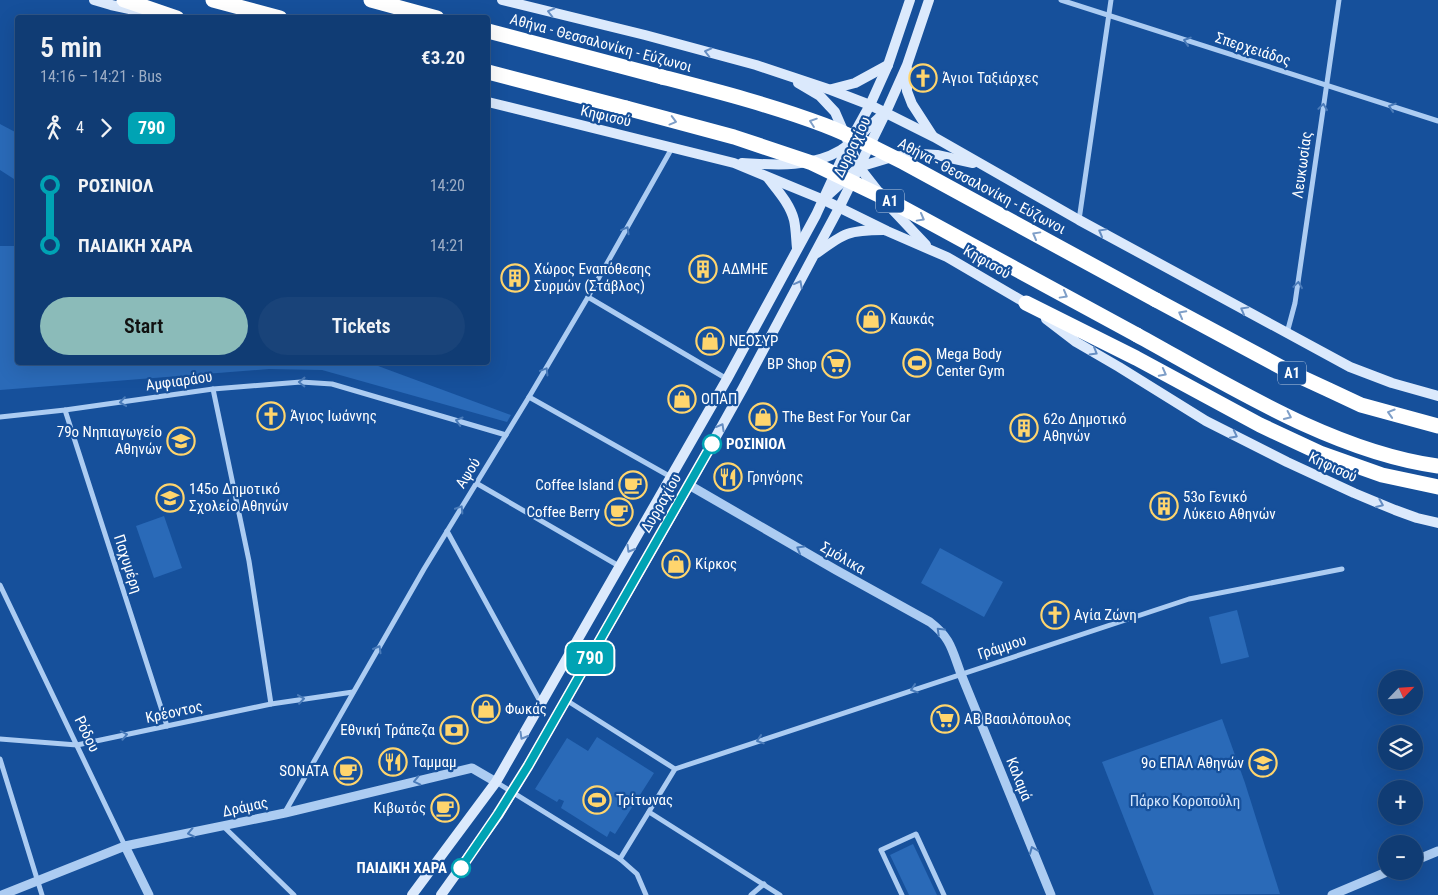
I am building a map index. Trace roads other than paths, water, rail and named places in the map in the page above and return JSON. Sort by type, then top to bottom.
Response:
[{"type":"highway","points":[[124,0],[168,15]]},
{"type":"highway","points":[[371,0],[426,15]]},
{"type":"highway","points":[[217,1],[269,15]]},
{"type":"highway","name":"Αθήνα - Θεσσαλονίκη - Εύζωνοι","points":[[490,32],[749,100],[826,126],[901,161],[1290,372],[1361,405],[1438,426]]},
{"type":"highway","name":"Α1","points":[[490,73],[734,137],[812,164],[885,198],[1272,408],[1351,444],[1388,456],[1438,466]]},
{"type":"highway","points":[[1026,303],[1136,358],[1260,425],[1320,453],[1382,475],[1438,487]]},
{"type":"main road","points":[[94,0],[110,6],[156,15]]},
{"type":"main road","points":[[505,0],[756,65],[870,105],[934,137],[1079,220],[1350,367],[1438,396]]},
{"type":"main road","points":[[824,200],[849,143],[870,105],[888,65],[910,0]]},
{"type":"main road","points":[[929,0],[907,64],[907,91],[912,104],[934,137]]},
{"type":"main road","name":"Δυρραχίου","points":[[441,895],[513,792],[689,485],[840,208],[907,64]]},
{"type":"main road","points":[[831,90],[855,83],[888,65]]},
{"type":"main road","points":[[775,71],[811,90],[835,112],[859,168],[892,209],[930,249]]},
{"type":"main road","name":"Κηφισού","points":[[490,103],[734,162],[824,200],[947,257],[1026,303],[1076,342],[1206,420],[1287,462],[1354,493],[1395,510],[1438,523]]},
{"type":"main road","points":[[734,162],[780,165],[798,164],[825,157],[842,149],[886,112]]},
{"type":"main road","points":[[824,200],[859,168],[892,157],[922,154],[937,155],[981,165]]},
{"type":"main road","points":[[768,177],[791,211],[794,220],[797,250]]},
{"type":"main road","name":"Δυρραχίου","points":[[412,895],[496,782],[727,379],[824,200]]},
{"type":"main road","points":[[814,255],[849,232],[887,230]]},
{"type":"street","name":"Σπερχειάδος","points":[[1061,0],[1438,122]]},
{"type":"street","points":[[1079,220],[1111,0]]},
{"type":"street","name":"Λευκωσίας","points":[[1287,333],[1295,303],[1339,0]]},
{"type":"street","name":"Αψού","points":[[285,813],[353,692],[447,531],[588,297],[673,147]]},
{"type":"street","points":[[588,297],[727,379]]},
{"type":"street","name":"Αμφιαράου","points":[[0,417],[65,410],[213,389],[301,382],[332,384],[506,435]]},
{"type":"street","points":[[213,389],[249,561],[271,704]]},
{"type":"street","points":[[529,397],[671,477]]},
{"type":"street","name":"Παχυμέρη","points":[[65,410],[167,726]]},
{"type":"street","points":[[476,483],[620,566]]},
{"type":"street","name":"Σμόλικα","points":[[689,485],[930,622],[942,631],[949,641],[961,674]]},
{"type":"street","points":[[447,531],[542,703]]},
{"type":"street","name":"Γράμμου","points":[[675,769],[1189,599],[1342,569]]},
{"type":"street","name":"Ρόδου","points":[[0,585],[2,596],[77,744],[149,895]]},
{"type":"street","name":"Καλαμά","points":[[961,674],[1051,895]]},
{"type":"street","name":"Κρέοντος","points":[[0,739],[77,744],[271,704],[353,692]]},
{"type":"street","points":[[566,700],[675,769],[620,859]]},
{"type":"street","points":[[0,759],[42,895]]},
{"type":"street","name":"Δράμας","points":[[2,895],[125,846],[285,813],[472,768],[496,782]]},
{"type":"street","points":[[496,782],[620,859],[637,874],[646,895]]},
{"type":"street","points":[[649,812],[780,895]]},
{"type":"street","points":[[223,826],[294,895]]},
{"type":"street","points":[[902,895],[881,850],[916,834],[944,895]]},
{"type":"street","points":[[1423,857],[1438,851]]},
{"type":"street","points":[[1332,895],[1378,876]]},
{"type":"street","points":[[751,895],[764,884]]},
{"type":"place","name":"Άγιοι Ταξιάρχες","points":[[923,78]]},
{"type":"place","name":"ΑΔΜΗΕ","points":[[703,269]]},
{"type":"place","name":"Χώρος Εναπόθεσης Συρμών (Στάβλος)","points":[[515,278]]},
{"type":"place","name":"Καυκάς","points":[[871,319]]},
{"type":"place","name":"ΝΕΟΣΥΡ","points":[[710,341]]},
{"type":"place","name":"Mega Body Center Gym","points":[[917,363]]},
{"type":"place","name":"BP Shop","points":[[836,364]]},
{"type":"place","name":"ΟΠΑΠ","points":[[682,399]]},
{"type":"place","name":"Άγιος Ιωάννης","points":[[271,416]]},
{"type":"place","name":"The Best For Your Car","points":[[763,417]]},
{"type":"place","name":"62ο Δημοτικό Αθηνών","points":[[1024,428]]},
{"type":"place","name":"79ο Νηπιαγωγείο Αθηνών","points":[[181,441]]},
{"type":"place","name":"ΡΟΣΙΝΙΟΛ","points":[[712,444]]},
{"type":"place","name":"Γρηγόρης","points":[[728,477]]},
{"type":"place","name":"Coffee Island","points":[[633,485]]},
{"type":"place","name":"145ο Δημοτικό Σχολείο Αθηνών","points":[[170,498]]},
{"type":"place","name":"53ο Γενικό Λύκειο Αθηνών","points":[[1164,506]]},
{"type":"place","name":"Coffee Berry","points":[[619,512]]},
{"type":"place","name":"Κίρκος","points":[[676,564]]},
{"type":"place","name":"Αγία Ζώνη","points":[[1055,615]]},
{"type":"place","name":"Φωκάς","points":[[486,709]]},
{"type":"place","name":"ΑΒ Βασιλόπουλος","points":[[945,719]]},
{"type":"place","name":"Εθνική Τράπεζα","points":[[454,730]]},
{"type":"place","name":"Ταμμαμ","points":[[393,762]]},
{"type":"place","name":"9ο ΕΠΑΛ Αθηνών","points":[[1263,763]]},
{"type":"place","name":"SONATA","points":[[348,771]]},
{"type":"place","name":"Τρίτωνας","points":[[597,800]]},
{"type":"place","name":"Κιβωτός","points":[[445,808]]},
{"type":"place","name":"ΠΑΙΔΙΚΗ ΧΑΡΑ","points":[[461,868]]},
{"type":"park label","name":"Πάρκο Κοροπούλη","points":[[1185,801]]}]
